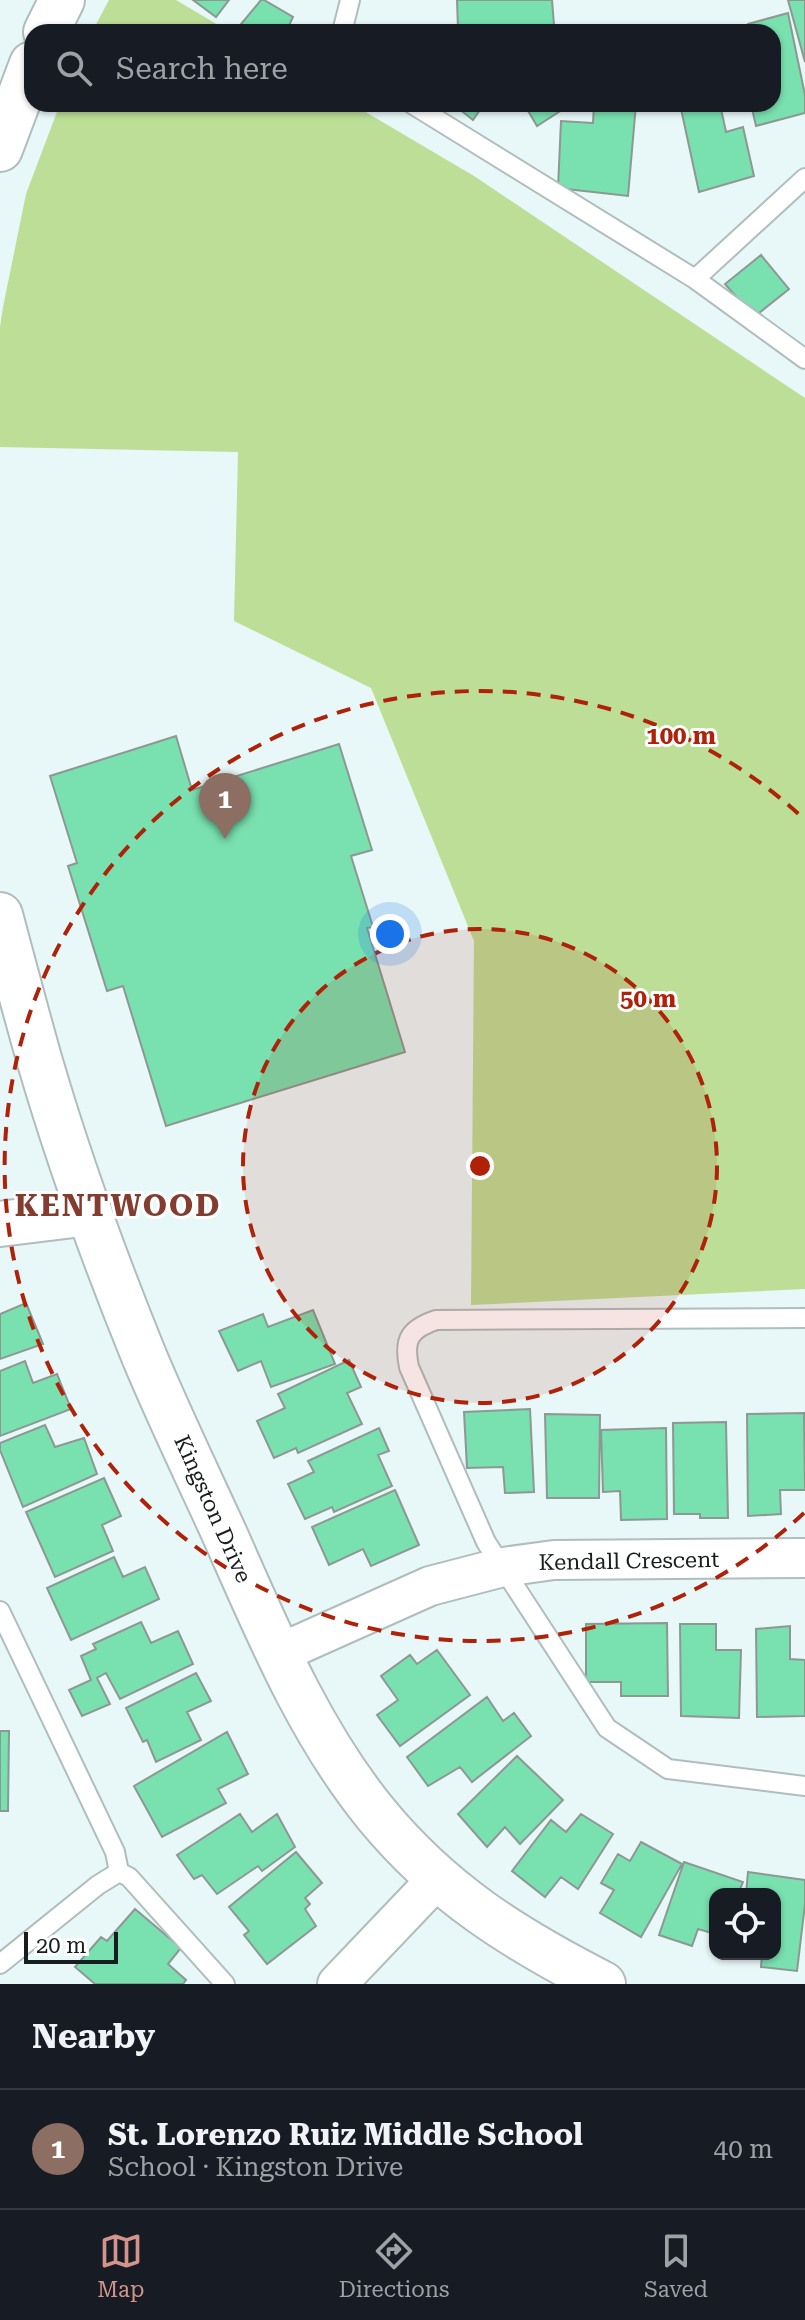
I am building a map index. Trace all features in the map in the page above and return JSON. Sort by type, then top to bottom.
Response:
[{"type":"street","points":[[50,24],[62,0]]},
{"type":"street","points":[[2,138],[24,84]]},
{"type":"street","name":"Kingston Drive","points":[[0,915],[41,1065],[90,1213],[145,1357],[278,1654],[303,1702],[348,1777],[376,1813],[437,1879],[489,1919],[545,1955],[603,1984]]},
{"type":"street","points":[[0,1224],[90,1213]]},
{"type":"street","name":"Kendall Crescent","points":[[278,1654],[430,1586],[503,1567],[554,1560],[805,1558]]},
{"type":"street","points":[[337,1984],[437,1879]]},
{"type":"lane","points":[[344,24],[350,0]]},
{"type":"lane","points":[[425,112],[695,279],[805,359]]},
{"type":"lane","points":[[695,279],[805,178]]},
{"type":"lane","points":[[805,1318],[436,1320],[412,1332],[406,1354],[486,1542],[607,1728],[668,1769],[805,1786]]},
{"type":"lane","points":[[0,1611],[115,1852],[119,1872]]},
{"type":"lane","points":[[0,1964],[98,1885],[119,1872]]},
{"type":"lane","points":[[119,1872],[129,1877],[225,1984]]},
{"type":"green space","points":[[109,0],[176,0],[216,24],[96,24]]},
{"type":"green space","points":[[57,112],[366,112],[474,176],[805,398],[805,1289],[471,1305],[474,941],[371,688],[234,621],[238,452],[0,447],[0,327],[26,194]]},
{"type":"building","points":[[193,0],[229,0],[216,17]]},
{"type":"building","points":[[261,0],[293,17],[290,24],[241,24]]},
{"type":"building","points":[[457,0],[552,0],[554,24],[458,24]]},
{"type":"building","points":[[788,0],[805,0],[805,62]]},
{"type":"building","points":[[788,13],[805,95],[805,113],[756,126],[753,112],[781,112],[781,24],[748,24]]},
{"type":"building","points":[[463,112],[478,112],[473,120]]},
{"type":"building","points":[[529,112],[559,112],[537,126]]},
{"type":"building","points":[[594,112],[635,112],[628,196],[558,188],[561,121],[593,123]]},
{"type":"building","points":[[682,112],[722,112],[726,132],[743,127],[754,176],[699,192]]},
{"type":"building","points":[[761,255],[789,289],[754,317],[725,284]]},
{"type":"building","points":[[176,736],[192,790],[339,744],[372,850],[351,856],[373,927],[367,928],[405,1052],[166,1126],[123,986],[107,991],[68,866],[77,863],[50,776]]},
{"type":"building","points":[[26,1303],[43,1344],[0,1359],[0,1314]]},
{"type":"building","points":[[313,1310],[335,1364],[271,1387],[261,1361],[238,1371],[219,1331],[263,1314],[268,1327]]},
{"type":"building","points":[[349,1360],[361,1387],[347,1393],[362,1424],[298,1453],[296,1448],[274,1458],[257,1421],[285,1408],[278,1394]]},
{"type":"building","points":[[25,1361],[33,1383],[57,1374],[71,1409],[0,1436],[0,1371]]},
{"type":"building","points":[[530,1409],[534,1492],[505,1493],[503,1467],[467,1468],[464,1412]]},
{"type":"building","points":[[804,1413],[805,1490],[780,1490],[781,1514],[748,1516],[747,1414]]},
{"type":"building","points":[[545,1414],[600,1415],[599,1498],[547,1498]]},
{"type":"building","points":[[726,1422],[728,1518],[674,1514],[673,1423]]},
{"type":"building","points":[[45,1425],[55,1447],[84,1438],[97,1474],[23,1507],[0,1443]]},
{"type":"building","points":[[379,1428],[389,1451],[378,1455],[392,1486],[334,1512],[332,1507],[305,1519],[288,1484],[314,1472],[308,1461]]},
{"type":"building","points":[[666,1428],[667,1519],[621,1520],[620,1491],[603,1492],[601,1430]]},
{"type":"building","points":[[104,1478],[121,1516],[102,1525],[113,1551],[55,1577],[26,1512]]},
{"type":"building","points":[[395,1490],[419,1545],[371,1566],[363,1549],[329,1565],[312,1527]]},
{"type":"building","points":[[114,1557],[123,1577],[145,1567],[159,1599],[71,1640],[47,1588]]},
{"type":"building","points":[[141,1622],[151,1643],[178,1631],[193,1664],[120,1699],[106,1673],[97,1678],[110,1704],[82,1716],[69,1690],[91,1680],[81,1656],[96,1649],[93,1644]]},
{"type":"building","points":[[667,1623],[668,1696],[621,1696],[621,1682],[586,1682],[586,1624]]},
{"type":"building","points":[[680,1624],[716,1624],[716,1650],[741,1650],[739,1718],[681,1716]]},
{"type":"building","points":[[790,1626],[790,1659],[805,1660],[805,1716],[757,1717],[756,1629]]},
{"type":"building","points":[[437,1650],[470,1695],[400,1746],[377,1715],[398,1700],[381,1676],[410,1655],[417,1664]]},
{"type":"building","points":[[196,1673],[211,1701],[187,1712],[201,1740],[156,1762],[147,1740],[143,1742],[126,1708]]},
{"type":"building","points":[[487,1697],[503,1721],[514,1713],[531,1736],[472,1782],[460,1767],[428,1786],[407,1757]]},
{"type":"building","points":[[0,1731],[9,1731],[8,1811],[0,1811]]},
{"type":"building","points":[[227,1732],[248,1774],[218,1789],[226,1803],[162,1837],[134,1786]]},
{"type":"building","points":[[517,1756],[563,1800],[520,1844],[505,1827],[487,1847],[458,1814]]},
{"type":"building","points":[[240,1814],[252,1832],[277,1814],[295,1847],[262,1871],[258,1866],[217,1894],[202,1875],[194,1879],[177,1855]]},
{"type":"building","points":[[581,1814],[613,1834],[578,1889],[561,1877],[545,1897],[512,1871],[551,1820],[566,1832]]},
{"type":"building","points":[[641,1842],[682,1864],[641,1937],[600,1913],[614,1890],[601,1883],[618,1854],[630,1861]]},
{"type":"building","points":[[296,1852],[322,1883],[305,1898],[310,1904],[305,1909],[316,1926],[267,1964],[244,1935],[249,1931],[229,1907]]},
{"type":"building","points":[[684,1862],[743,1882],[740,1888],[709,1888],[709,1932],[698,1929],[692,1946],[659,1935]]},
{"type":"building","points":[[748,1872],[805,1880],[797,1971],[761,1967],[762,1960],[781,1960],[781,1888],[747,1888]]},
{"type":"building","points":[[135,1909],[181,1948],[168,1964],[186,1980],[183,1984],[95,1984],[75,1967],[101,1937],[107,1941]]},
{"type":"place","name":"St. Lorenzo Ruiz Middle School","points":[[225,839]]},
{"type":"district","name":"KENTWOOD","points":[[118,1205]]}]
